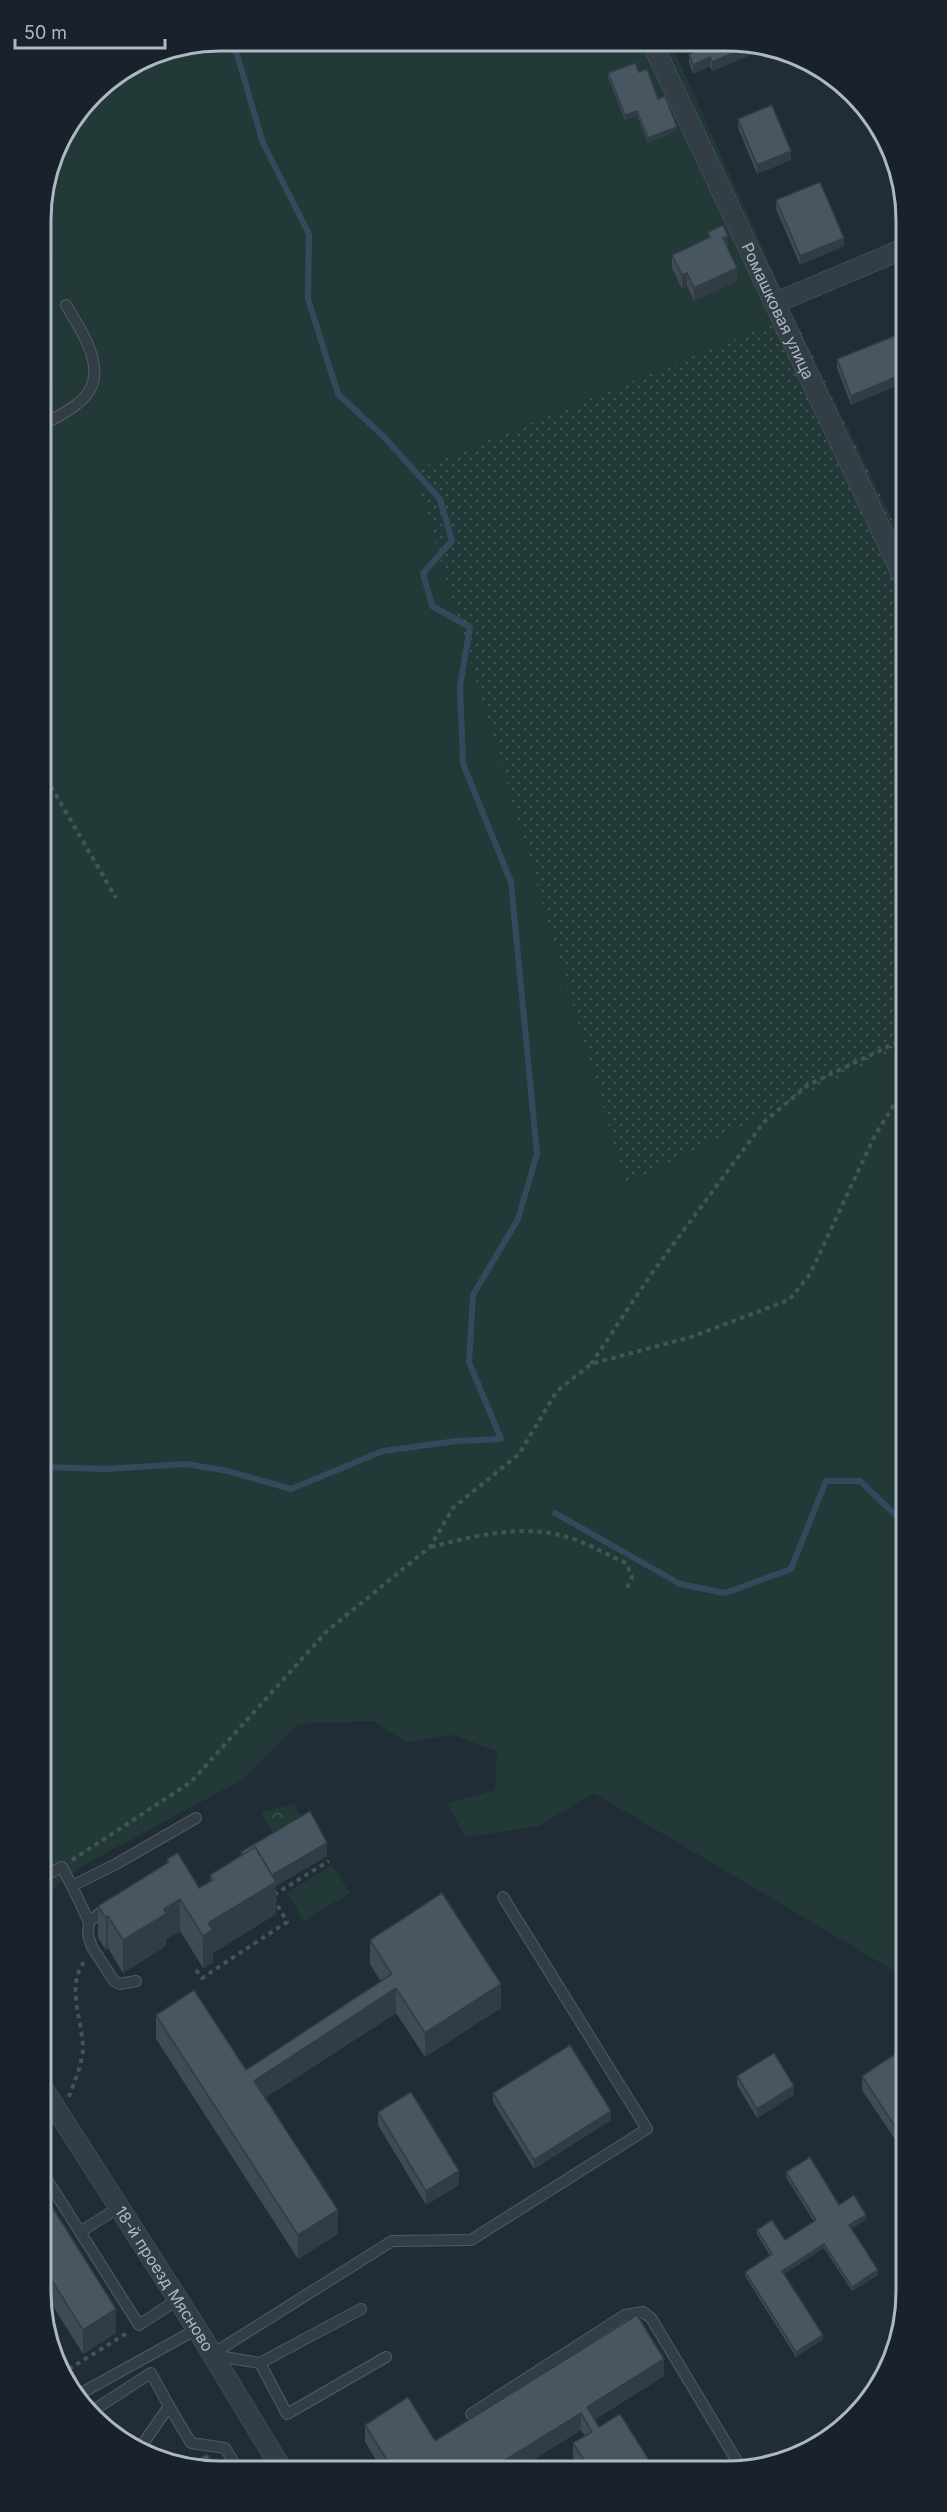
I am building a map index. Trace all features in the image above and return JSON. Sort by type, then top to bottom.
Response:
[{"type":"street","name":"Ромашковая улица","points":[[656,51],[896,561]]},
{"type":"street","points":[[775,303],[896,252]]},
{"type":"street","name":"18-й проезд Мясново","points":[[51,2102],[197,2329],[278,2461]]},
{"type":"lane","points":[[51,420],[79,403],[92,386],[95,367],[92,351],[66,304]]},
{"type":"lane","points":[[72,1886],[116,1864],[196,1818]]},
{"type":"lane","points":[[51,1872],[62,1867],[89,1922],[88,1935],[95,1953],[114,1981],[120,1984],[136,1981]]},
{"type":"lane","points":[[211,2355],[392,2241],[471,2240],[647,2129],[503,1897]]},
{"type":"lane","points":[[89,1922],[98,1912],[117,1900]]},
{"type":"lane","points":[[51,2186],[139,2325],[177,2300]]},
{"type":"lane","points":[[80,2232],[118,2208]]},
{"type":"lane","points":[[211,2355],[260,2364],[362,2309]]},
{"type":"lane","points":[[471,2414],[625,2315],[643,2312],[651,2318],[737,2461]]},
{"type":"lane","points":[[84,2392],[197,2329]]},
{"type":"lane","points":[[260,2364],[287,2414],[386,2357]]},
{"type":"lane","points":[[96,2408],[151,2373],[191,2443],[225,2448],[233,2461]]},
{"type":"lane","points":[[143,2443],[169,2406]]},
{"type":"path","points":[[51,786],[116,898]]},
{"type":"path","points":[[62,1867],[191,1782],[327,1631],[430,1547],[453,1508],[519,1454],[557,1391],[591,1364],[652,1273],[764,1122],[808,1085],[896,1043]]},
{"type":"path","points":[[591,1364],[691,1337],[789,1300],[810,1274],[875,1135],[896,1102]]},
{"type":"path","points":[[430,1547],[483,1534],[527,1530],[574,1539],[626,1563],[632,1577],[627,1588]]},
{"type":"path","points":[[196,1970],[202,1978],[287,1922],[272,1896],[330,1861]]},
{"type":"path","points":[[62,2120],[83,2050],[75,1988],[76,1977],[86,1959],[95,1953]]},
{"type":"path","points":[[69,2369],[139,2325]]},
{"type":"green space","points":[[220,51],[675,51],[793,315],[414,471],[626,1183],[896,1050],[896,1972],[594,1793],[539,1826],[465,1837],[447,1803],[495,1790],[497,1751],[452,1735],[407,1743],[373,1721],[298,1724],[245,1778],[86,1864],[51,1890],[51,209],[57,176],[64,155],[79,126],[100,100],[126,79],[145,68],[187,54]]},
{"type":"green space","points":[[793,315],[896,527],[896,1050],[626,1184],[414,471]]},
{"type":"green space","points":[[294,1804],[305,1824],[277,1840],[261,1812]]},
{"type":"green space","points":[[332,1865],[350,1893],[304,1921],[287,1893]]},
{"type":"building","points":[[696,51],[737,51],[712,62],[710,57],[693,65],[689,54]]},
{"type":"building","points":[[635,63],[639,72],[647,69],[658,99],[665,96],[677,127],[648,138],[637,111],[625,115],[608,73]]},
{"type":"building","points":[[772,105],[791,151],[757,165],[738,119]]},
{"type":"building","points":[[820,182],[844,238],[800,256],[776,200]]},
{"type":"building","points":[[723,225],[728,236],[723,238],[737,268],[694,288],[687,273],[682,275],[672,255],[710,237],[708,232]]},
{"type":"building","points":[[896,335],[896,377],[851,396],[837,359]]},
{"type":"building","points":[[310,1811],[327,1843],[272,1875],[255,1847],[243,1855],[241,1852]]},
{"type":"building","points":[[255,1847],[276,1882],[208,1923],[213,1930],[203,1936],[180,1899],[164,1909],[166,1914],[123,1940],[108,1916],[106,1918],[98,1906],[169,1862],[167,1859],[178,1853],[199,1888],[213,1880],[210,1875]]},
{"type":"building","points":[[442,1893],[501,1984],[425,2033],[396,1988],[254,2081],[338,2210],[298,2235],[156,2015],[194,1990],[246,2070],[392,1974],[370,1940]]},
{"type":"building","points":[[570,2045],[611,2111],[534,2160],[493,2093]]},
{"type":"building","points":[[774,2053],[794,2086],[757,2109],[737,2076]]},
{"type":"building","points":[[896,2054],[896,2128],[862,2076]]},
{"type":"building","points":[[411,2092],[459,2171],[426,2191],[378,2112]]},
{"type":"building","points":[[810,2157],[839,2205],[854,2195],[866,2215],[849,2225],[878,2270],[852,2287],[824,2244],[782,2271],[823,2335],[796,2352],[745,2272],[772,2254],[757,2230],[772,2220],[785,2240],[816,2220],[786,2172]]},
{"type":"building","points":[[51,2205],[116,2309],[83,2330],[51,2279]]},
{"type":"building","points":[[637,2315],[664,2359],[587,2407],[599,2427],[620,2414],[650,2461],[585,2461],[573,2443],[592,2432],[581,2413],[503,2461],[388,2461],[365,2425],[408,2397],[435,2441]]},
{"type":"building","points":[[207,2454],[211,2461],[198,2460]]},
{"type":"waterway","points":[[51,1467],[105,1469],[186,1464],[228,1471],[291,1489],[383,1451],[457,1441],[501,1439],[469,1362],[473,1295],[518,1219],[537,1154],[511,882],[463,764],[460,686],[470,627],[432,606],[423,573],[452,541],[440,499],[384,437],[338,394],[308,299],[309,234],[263,143],[236,51]]},
{"type":"waterway","points":[[555,1513],[680,1584],[725,1593],[791,1569],[826,1481],[860,1481],[896,1515]]}]
